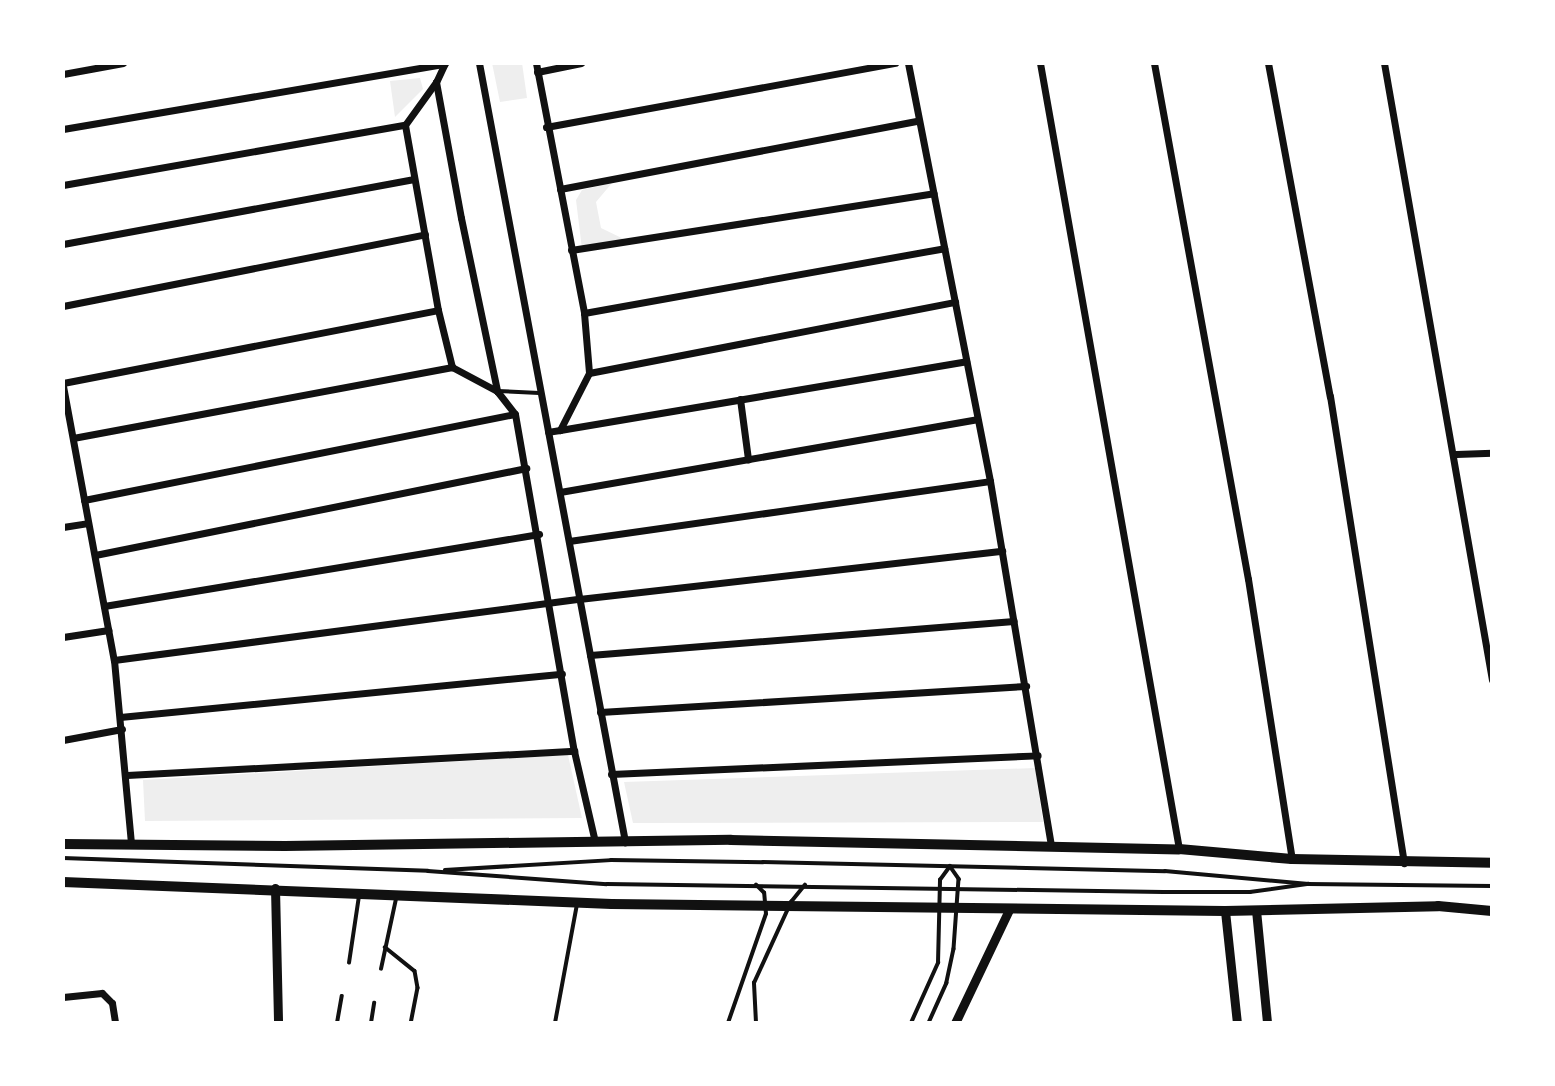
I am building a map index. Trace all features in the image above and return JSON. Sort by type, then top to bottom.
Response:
[{"type":"main road","points":[[63,844],[625,842],[1051,847],[1179,849],[1292,859],[1492,863]]},
{"type":"main road","points":[[63,882],[275,887],[578,902],[791,902],[1009,910],[1225,911],[1438,906],[1492,911]]},
{"type":"street","points":[[63,74],[123,63]]},
{"type":"street","points":[[63,185],[405,125],[436,82],[445,63]]},
{"type":"street","points":[[63,129],[445,63]]},
{"type":"street","points":[[479,63],[625,842]]},
{"type":"street","points":[[560,430],[589,373],[584,313],[545,127],[537,67],[581,63]]},
{"type":"street","points":[[545,127],[895,63]]},
{"type":"street","points":[[908,63],[990,481],[1038,755],[1051,847]]},
{"type":"street","points":[[1040,63],[1179,849]]},
{"type":"street","points":[[1154,63],[1248,579],[1292,859]]},
{"type":"street","points":[[1268,63],[1331,396],[1404,863]]},
{"type":"street","points":[[1384,63],[1456,454],[1492,680]]},
{"type":"street","points":[[436,82],[497,391]]},
{"type":"street","points":[[560,189],[918,121]]},
{"type":"street","points":[[405,125],[438,310],[452,368]]},
{"type":"street","points":[[63,244],[414,179]]},
{"type":"street","points":[[571,250],[934,193]]},
{"type":"street","points":[[63,306],[425,234]]},
{"type":"street","points":[[584,313],[944,248]]},
{"type":"street","points":[[589,373],[955,303]]},
{"type":"street","points":[[131,844],[127,775],[114,660],[73,438],[66,417],[63,385],[438,310]]},
{"type":"street","points":[[548,432],[966,360]]},
{"type":"street","points":[[73,438],[452,368],[497,391],[515,414],[539,534],[574,751],[596,842]]},
{"type":"street","points":[[740,399],[748,459]]},
{"type":"street","points":[[84,500],[515,414]]},
{"type":"street","points":[[560,492],[977,419]]},
{"type":"street","points":[[1456,454],[1492,453]]},
{"type":"street","points":[[94,555],[526,468]]},
{"type":"street","points":[[569,541],[990,481]]},
{"type":"street","points":[[63,527],[88,523]]},
{"type":"street","points":[[104,606],[539,534]]},
{"type":"street","points":[[114,660],[579,599],[1002,551]]},
{"type":"street","points":[[590,655],[1014,621]]},
{"type":"street","points":[[63,637],[108,630]]},
{"type":"street","points":[[120,717],[562,674]]},
{"type":"street","points":[[600,712],[1026,686]]},
{"type":"street","points":[[63,740],[122,729]]},
{"type":"street","points":[[127,775],[574,751]]},
{"type":"street","points":[[611,774],[1038,755]]},
{"type":"street","points":[[275,887],[278,1023]]},
{"type":"street","points":[[955,1023],[1009,910]]},
{"type":"street","points":[[1256,910],[1267,1023]]},
{"type":"street","points":[[1225,911],[1237,1023]]},
{"type":"street","points":[[63,998],[102,993],[112,1003],[115,1023]]},
{"type":"lane","points":[[497,391],[541,393]]},
{"type":"lane","points":[[63,858],[428,871],[607,884],[806,884],[1250,892],[1308,884]]},
{"type":"lane","points":[[428,871],[611,860],[1207,873],[1308,884],[1492,886]]},
{"type":"lane","points":[[911,1023],[938,963],[940,886],[950,866]]},
{"type":"lane","points":[[929,1023],[951,968],[958,886],[956,871],[950,866]]},
{"type":"lane","points":[[728,1023],[760,935],[767,904],[764,892],[755,884]]},
{"type":"lane","points":[[756,1023],[754,983],[791,902],[806,884]]},
{"type":"lane","points":[[349,963],[359,891]]},
{"type":"lane","points":[[381,970],[397,893]]},
{"type":"lane","points":[[555,1023],[578,902]]},
{"type":"lane","points":[[386,947],[415,971],[418,988],[411,1023]]},
{"type":"lane","points":[[337,1023],[342,996]]},
{"type":"lane","points":[[371,1023],[374,1003]]},
{"type":"shaded area","points":[[492,63],[522,63],[527,98],[500,102]]},
{"type":"shaded area","points":[[420,78],[423,89],[395,117],[390,81]]},
{"type":"shaded area","points":[[612,183],[596,202],[601,228],[630,242],[582,249],[576,200],[582,190]]},
{"type":"shaded area","points":[[568,755],[582,818],[145,821],[143,780]]},
{"type":"shaded area","points":[[1035,768],[1043,822],[633,823],[624,782]]}]
